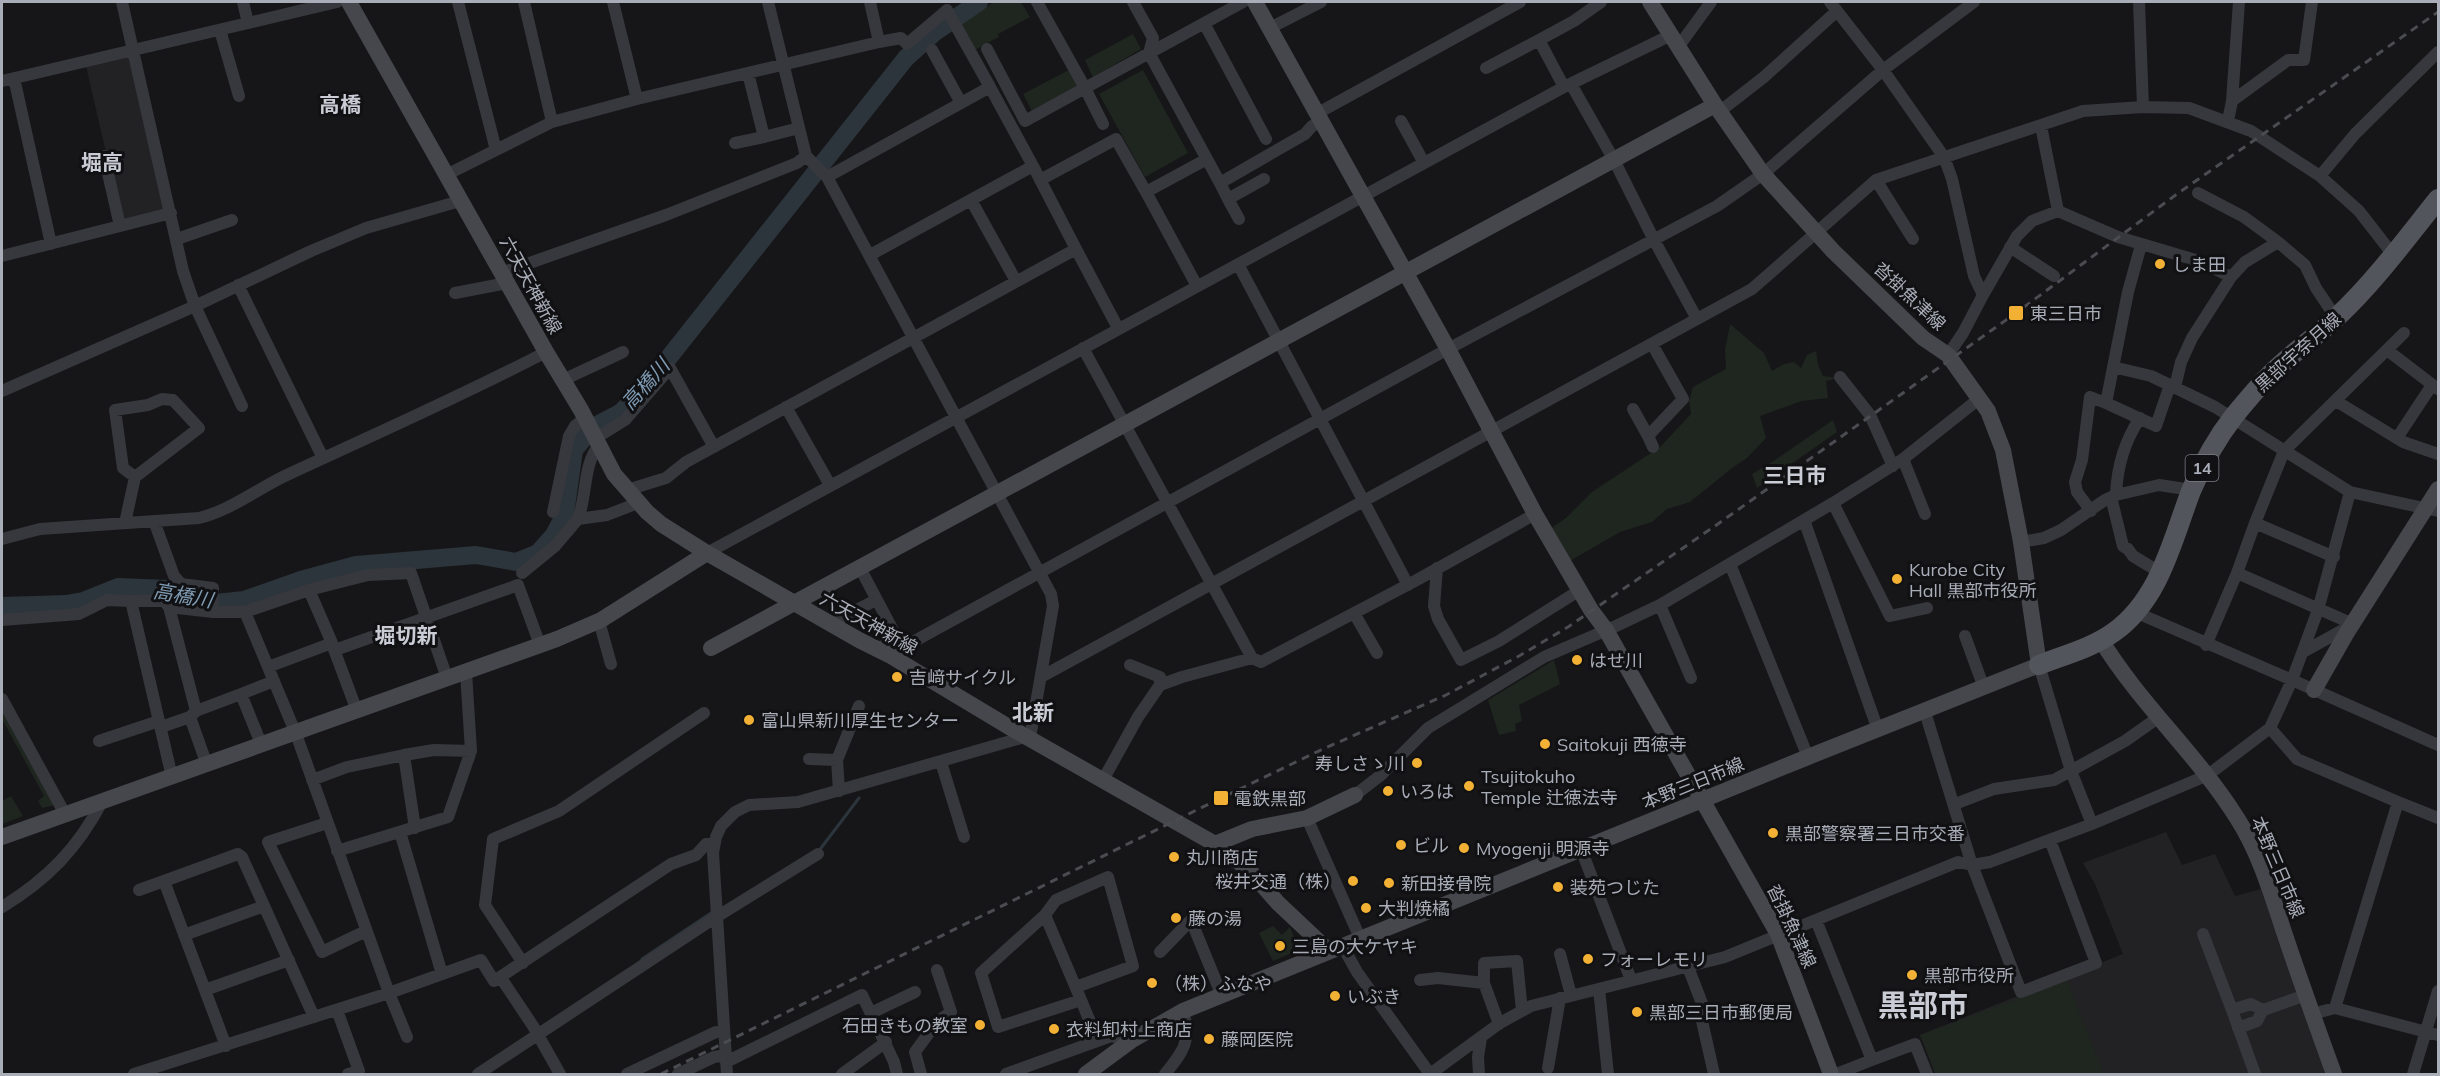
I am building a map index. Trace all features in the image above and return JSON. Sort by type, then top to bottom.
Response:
[{"type":"main road","name":"六天天神新線","points":[[349,2],[460,201],[587,420],[614,474],[638,503],[661,524],[706,553],[1215,844],[1249,870],[1278,903],[1335,948]]},
{"type":"main road","name":"沓掛魚津線","points":[[1255,2],[1448,349],[1535,514],[1606,630],[1779,934],[1831,1074]]},
{"type":"main road","name":"沓掛魚津線","points":[[1650,2],[1717,108],[1763,174],[1816,232],[1923,338],[1948,355],[1994,421],[2003,450],[2021,543],[2039,665]]},
{"type":"main road","points":[[711,648],[1614,160],[1717,108]]},
{"type":"main road","name":"黒部宇奈月線","points":[[2039,665],[2101,640],[2115,631],[2134,612],[2161,573],[2192,489],[2210,451],[2232,418],[2276,369],[2336,318],[2394,255],[2438,199]]},
{"type":"main road","points":[[2314,690],[2353,624],[2432,510],[2439,489]]},
{"type":"main road","points":[[2,837],[296,734],[540,645],[599,621],[706,553]]},
{"type":"main road","name":"本野三日市線","points":[[2101,640],[2121,673],[2208,775],[2238,819],[2255,852],[2334,1074]]},
{"type":"main road","name":"本野三日市線","points":[[1335,948],[2039,665]]},
{"type":"main road","points":[[1215,844],[1252,829],[1307,818],[1354,795]]},
{"type":"main road","points":[[1086,1074],[1132,1040],[1183,1011],[1335,948]]},
{"type":"street","points":[[122,2],[183,271],[195,306],[242,406]]},
{"type":"street","points":[[243,2],[249,23]]},
{"type":"street","points":[[51,244],[8,80],[337,2]]},
{"type":"street","points":[[458,2],[496,150]]},
{"type":"street","points":[[524,2],[552,122]]},
{"type":"street","points":[[613,2],[637,99]]},
{"type":"street","points":[[727,1064],[713,853],[721,826],[735,812],[748,805],[798,802],[1028,736],[1031,732],[1053,606],[1051,594],[870,255],[827,177],[806,156],[768,2]]},
{"type":"street","points":[[870,2],[879,42]]},
{"type":"street","points":[[1037,2],[1103,124]]},
{"type":"street","points":[[1133,2],[1153,38],[1149,53],[1239,219]]},
{"type":"street","points":[[987,49],[1025,121],[1243,2]]},
{"type":"street","points":[[1270,28],[1321,2]]},
{"type":"street","points":[[1220,183],[1305,134],[1320,117],[1520,2]]},
{"type":"street","points":[[1486,68],[1574,21],[1601,2]]},
{"type":"street","points":[[706,553],[1568,85],[1675,41],[1711,2]]},
{"type":"street","points":[[884,653],[1716,206],[1763,174],[1883,70],[1974,2]]},
{"type":"street","points":[[2139,2],[2143,107]]},
{"type":"street","points":[[2228,121],[2232,101],[2239,2]]},
{"type":"street","points":[[2232,101],[2288,60],[2304,60],[2312,2]]},
{"type":"street","points":[[1717,108],[1764,76],[1834,6],[1883,70],[1944,157],[1952,179],[1974,276],[1983,295]]},
{"type":"street","points":[[446,175],[552,122],[637,99],[879,42],[901,38],[907,44],[947,10],[1033,166],[1118,328]]},
{"type":"street","points":[[1204,23],[1266,139]]},
{"type":"street","points":[[220,30],[239,96]]},
{"type":"street","points":[[1539,40],[1614,160],[1697,319]]},
{"type":"street","points":[[932,50],[961,103]]},
{"type":"street","points":[[2320,176],[2355,134],[2439,52]]},
{"type":"street","points":[[748,73],[764,136]]},
{"type":"street","points":[[827,177],[990,87]]},
{"type":"street","points":[[1041,677],[1752,289],[1876,180],[2083,111],[2143,107],[2189,108],[2251,131],[2320,176],[2359,211],[2394,255]]},
{"type":"street","points":[[1401,121],[1424,163]]},
{"type":"street","points":[[2041,126],[2058,211]]},
{"type":"street","points":[[735,143],[799,128]]},
{"type":"street","points":[[1040,180],[1116,139],[1197,286]]},
{"type":"street","points":[[104,156],[120,226]]},
{"type":"street","points":[[455,293],[504,278],[666,215],[797,163],[806,156]]},
{"type":"street","points":[[1146,192],[1207,159]]},
{"type":"street","points":[[870,255],[1033,166]]},
{"type":"street","points":[[1228,199],[1264,179]]},
{"type":"street","points":[[1876,180],[1913,239]]},
{"type":"street","points":[[2198,193],[2244,217],[2305,265],[2316,288],[2336,318]]},
{"type":"street","points":[[971,200],[1016,281]]},
{"type":"street","points":[[2,391],[366,228],[460,201]]},
{"type":"street","points":[[1948,355],[1963,333],[2017,236],[2032,221],[2058,211],[2141,245],[2199,261],[2231,277]]},
{"type":"street","points":[[2,256],[171,213]]},
{"type":"street","points":[[177,239],[232,220]]},
{"type":"street","points":[[2091,511],[2074,482],[2082,460],[2090,397],[2156,426],[2192,338],[2231,277],[2245,262],[2278,242]]},
{"type":"street","points":[[2106,403],[2128,292],[2141,245]]},
{"type":"street","points":[[2010,247],[2054,276]]},
{"type":"street","points":[[627,490],[666,478],[686,462],[1076,249]]},
{"type":"street","points":[[1238,264],[1408,585]]},
{"type":"street","points":[[238,285],[323,458]]},
{"type":"street","points":[[2206,645],[2237,573],[2284,451],[2404,333]]},
{"type":"street","points":[[1633,409],[1650,442],[1683,399],[1652,344]]},
{"type":"street","points":[[1083,348],[1252,658],[1261,663],[1535,514]]},
{"type":"street","points":[[2387,350],[2435,387],[2397,438]]},
{"type":"street","points":[[2,539],[40,529],[199,518],[216,514],[268,484],[487,383],[546,352]]},
{"type":"street","points":[[563,380],[623,352]]},
{"type":"street","points":[[2112,367],[2151,376],[2173,386],[2232,418],[2350,492],[2432,510]]},
{"type":"street","points":[[522,573],[555,546],[578,519],[592,454],[598,441],[625,420],[670,368],[714,447]]},
{"type":"street","points":[[1840,377],[1870,415],[1925,514]]},
{"type":"street","points":[[1354,795],[1381,775],[1428,728],[1544,657],[1660,605],[1833,503],[1898,462],[1980,398]]},
{"type":"street","points":[[125,523],[135,477],[199,429],[173,400],[162,399],[148,405],[115,410],[123,468],[135,477]]},
{"type":"street","points":[[2336,401],[2397,438],[2421,450],[2439,454]]},
{"type":"street","points":[[786,407],[830,485]]},
{"type":"street","points":[[2140,418],[2129,434],[2117,472],[2114,496],[2123,546],[2133,556],[2161,573]]},
{"type":"street","points":[[553,512],[569,436],[574,426],[587,420]]},
{"type":"street","points":[[2021,543],[2044,538],[2061,530],[2114,496],[2159,485],[2192,489]]},
{"type":"street","points":[[1335,948],[1357,972],[1430,1074],[1498,1024],[1522,1011],[1565,996],[1725,957],[1958,862],[1972,865],[1990,862],[2092,824],[2208,775],[2270,728],[2304,652],[2334,557],[2350,492]]},
{"type":"street","points":[[578,519],[607,515],[638,503]]},
{"type":"street","points":[[1833,503],[1890,616],[1927,608]]},
{"type":"street","points":[[1804,520],[1878,730]]},
{"type":"street","points":[[154,521],[174,576],[181,584],[213,588],[213,612]]},
{"type":"street","points":[[2255,523],[2334,557]]},
{"type":"street","points":[[1730,564],[1808,757]]},
{"type":"street","points":[[860,568],[895,634],[884,653]]},
{"type":"street","points":[[1437,568],[1434,606],[1438,619],[1461,660],[1499,641],[1580,590]]},
{"type":"street","points":[[2,620],[79,614],[107,600],[164,602],[170,607],[213,612],[245,612],[309,590],[368,575],[411,573],[447,678]]},
{"type":"street","points":[[2237,573],[2353,624]]},
{"type":"street","points":[[268,667],[518,585],[540,645]]},
{"type":"street","points":[[309,590],[357,711]]},
{"type":"street","points":[[831,623],[876,600]]},
{"type":"street","points":[[131,601],[172,777]]},
{"type":"street","points":[[1660,605],[1691,678]]},
{"type":"street","points":[[170,607],[193,714],[207,765]]},
{"type":"street","points":[[245,612],[296,734],[366,931],[407,1037]]},
{"type":"street","points":[[2134,612],[2439,745]]},
{"type":"street","points":[[1354,613],[1377,653]]},
{"type":"street","points":[[599,621],[611,664]]},
{"type":"street","points":[[2304,652],[2353,624]]},
{"type":"street","points":[[1965,636],[1984,688]]},
{"type":"street","points":[[1103,780],[1138,717],[1160,686],[1182,677],[1252,658]]},
{"type":"street","points":[[1130,665],[1160,677],[1160,686]]},
{"type":"street","points":[[2039,665],[2071,771],[2092,824]]},
{"type":"street","points":[[337,851],[448,817],[471,751],[466,672]]},
{"type":"street","points":[[99,741],[193,714],[274,681]]},
{"type":"street","points":[[241,694],[262,746]]},
{"type":"street","points":[[2,699],[65,814]]},
{"type":"street","points":[[839,791],[837,760],[859,706]]},
{"type":"street","points":[[1925,712],[1972,865],[2021,992],[2096,963],[2050,840]]},
{"type":"street","points":[[523,963],[484,905],[494,838],[559,811],[704,713]]},
{"type":"street","points":[[1955,804],[1994,789],[2054,780],[2125,741],[2159,717]]},
{"type":"street","points":[[2270,728],[2297,759],[2439,818]]},
{"type":"street","points":[[312,780],[347,767],[404,755],[434,750],[471,751]]},
{"type":"street","points":[[404,755],[415,828]]},
{"type":"street","points":[[809,759],[837,760]]},
{"type":"street","points":[[940,762],[963,837]]},
{"type":"street","points":[[2,907],[37,885],[61,861],[89,828],[104,800]]},
{"type":"street","points":[[2335,1008],[2398,802]]},
{"type":"street","points":[[1307,818],[1360,938]]},
{"type":"street","points":[[327,823],[268,842],[322,952],[366,931]]},
{"type":"street","points":[[400,832],[442,974]]},
{"type":"street","points":[[134,1074],[167,1070],[226,1046],[389,993],[481,960],[494,981],[671,864],[696,855],[706,843],[715,843]]},
{"type":"street","points":[[1581,849],[1631,980]]},
{"type":"street","points":[[139,890],[238,854],[242,857],[314,1017]]},
{"type":"street","points":[[478,1074],[818,854]]},
{"type":"street","points":[[1076,987],[1133,966],[1108,877],[1056,900],[1045,915],[981,973],[998,1027],[1081,1000]]},
{"type":"street","points":[[164,881],[226,1046]]},
{"type":"street","points":[[184,935],[264,906]]},
{"type":"street","points":[[1045,915],[1098,1041]]},
{"type":"street","points":[[1160,952],[1191,920],[1222,996]]},
{"type":"street","points":[[1816,920],[1872,1060]]},
{"type":"street","points":[[2203,934],[2255,1074]]},
{"type":"street","points":[[1548,1068],[1565,996],[1560,954]]},
{"type":"street","points":[[205,990],[289,960]]},
{"type":"street","points":[[1498,1024],[1484,983],[1484,963],[1517,961],[1522,1011]]},
{"type":"street","points":[[1688,967],[1702,1005],[1702,1021],[1714,1074]]},
{"type":"street","points":[[921,1074],[915,1052],[937,1022],[951,1012],[936,970]]},
{"type":"street","points":[[501,978],[539,1034],[560,1074]]},
{"type":"street","points":[[1420,980],[1438,978],[1484,983]]},
{"type":"street","points":[[1599,988],[1608,1074]]},
{"type":"street","points":[[2413,1074],[2432,1033],[2439,991]]},
{"type":"street","points":[[871,1013],[915,992]]},
{"type":"street","points":[[2238,1028],[2257,1021],[2262,1010],[2306,994]]},
{"type":"street","points":[[727,1064],[862,995],[886,1042],[897,1074]]},
{"type":"street","points":[[2232,1010],[2251,1004],[2262,1010]]},
{"type":"street","points":[[2312,1014],[2335,1008],[2432,1033]]},
{"type":"street","points":[[337,1010],[356,1073]]},
{"type":"street","points":[[1165,1074],[1179,1057],[1186,1041],[1188,1028],[1183,1011]]},
{"type":"street","points":[[627,1074],[716,1032]]},
{"type":"street","points":[[1006,1074],[1111,1036],[1132,1040]]},
{"type":"street","points":[[1479,1074],[1478,1057],[1481,1038]]},
{"type":"street","points":[[842,1074],[886,1042]]},
{"type":"street","points":[[1836,1074],[1915,1044],[1927,1074]]},
{"type":"street","points":[[678,1074],[714,1057],[727,1064]]},
{"type":"shaded area","points":[[994,2],[1021,2],[1030,17],[973,51],[958,24]]},
{"type":"shaded area","points":[[1133,34],[1141,49],[1093,77],[1085,60]]},
{"type":"shaded area","points":[[129,57],[167,211],[122,222],[86,66]]},
{"type":"shaded area","points":[[1069,70],[1078,86],[1033,113],[1023,94]]},
{"type":"shaded area","points":[[1143,70],[1188,153],[1145,177],[1099,94]]},
{"type":"shaded area","points":[[1730,324],[1764,353],[1772,371],[1784,364],[1794,362],[1801,368],[1807,355],[1816,351],[1818,365],[1823,376],[1838,378],[1826,381],[1828,398],[1802,401],[1760,416],[1766,438],[1747,458],[1690,502],[1667,509],[1652,522],[1620,532],[1568,562],[1550,529],[1566,518],[1592,492],[1660,447],[1691,414],[1689,401],[1693,387],[1726,369],[1725,350]]},
{"type":"shaded area","points":[[1833,420],[1837,432],[1757,488],[1752,474]]},
{"type":"shaded area","points":[[1554,660],[1560,684],[1519,705],[1522,721],[1515,724],[1516,731],[1499,735],[1488,700]]},
{"type":"shaded area","points":[[2,709],[55,805],[42,808],[38,801],[44,796],[2,719]]},
{"type":"shaded area","points":[[11,796],[23,816],[2,824],[2,801]]},
{"type":"shaded area","points":[[2166,832],[2182,865],[2215,854],[2235,896],[2261,889],[2327,1074],[1935,1074],[1920,1035],[2123,954],[2095,884],[2083,863]]},
{"type":"shaded area","points":[[1273,926],[1282,935],[1290,927],[1299,950],[1273,961],[1259,933]]},
{"type":"shaded area","points":[[2067,981],[2104,1074],[1936,1074],[1920,1035]]},
{"type":"waterway","name":"高橋川","points":[[2,606],[66,604],[83,601],[118,587],[168,589],[207,604],[244,600],[301,580],[356,565],[476,555],[516,562],[538,553],[554,535],[565,514],[574,450],[593,427],[620,413],[640,394],[906,58],[935,32],[979,2]]},
{"type":"waterway","points":[[818,852],[859,798]]},
{"type":"waterway","points":[[642,959],[714,911]]},
{"type":"railway","points":[[661,1074],[1221,798],[1323,749],[1446,695],[1568,627],[1715,526],[2016,313],[2177,194],[2438,12]]},
{"type":"place","name":"しま田","points":[[2160,264]]},
{"type":"place","name":"東三日市","points":[[2016,313]]},
{"type":"place","name":"Kurobe City Hall 黒部市役所","points":[[1897,579]]},
{"type":"place","name":"はせ川","points":[[1577,660]]},
{"type":"place","name":"吉﨑サイクル","points":[[897,677]]},
{"type":"place","name":"富山県新川厚生センター","points":[[749,720]]},
{"type":"place","name":"Saitokuji 西徳寺","points":[[1545,744]]},
{"type":"place","name":"寿しさゝ川","points":[[1417,763]]},
{"type":"place","name":"Tsujitokuho Temple 辻徳法寺","points":[[1469,786]]},
{"type":"place","name":"いろは","points":[[1388,791]]},
{"type":"place","name":"電鉄黒部","points":[[1221,798]]},
{"type":"place","name":"黒部警察署三日市交番","points":[[1773,833]]},
{"type":"place","name":"ビル","points":[[1401,845]]},
{"type":"place","name":"Myogenji 明源寺","points":[[1464,848]]},
{"type":"place","name":"丸川商店","points":[[1174,857]]},
{"type":"place","name":"桜井交通（株）","points":[[1353,881]]},
{"type":"place","name":"新田接骨院","points":[[1389,883]]},
{"type":"place","name":"装苑つじた","points":[[1558,887]]},
{"type":"place","name":"大判焼橘","points":[[1366,908]]},
{"type":"place","name":"藤の湯","points":[[1176,918]]},
{"type":"place","name":"三島の大ケヤキ","points":[[1280,946]]},
{"type":"place","name":"フォーレモリ","points":[[1588,959]]},
{"type":"place","name":"黒部市役所","points":[[1912,975]]},
{"type":"place","name":"（株）ふなや","points":[[1152,983]]},
{"type":"place","name":"いぶき","points":[[1335,996]]},
{"type":"place","name":"黒部三日市郵便局","points":[[1637,1012]]},
{"type":"place","name":"石田きもの教室","points":[[980,1025]]},
{"type":"place","name":"衣料卸村上商店","points":[[1054,1029]]},
{"type":"place","name":"藤岡医院","points":[[1209,1039]]},
{"type":"district","name":"高橋","points":[[340,104]]},
{"type":"district","name":"堀高","points":[[102,162]]},
{"type":"district","name":"三日市","points":[[1795,475]]},
{"type":"district","name":"堀切新","points":[[406,635]]},
{"type":"district","name":"北新","points":[[1033,712]]},
{"type":"district","name":"黒部市","points":[[1923,1005]]}]
